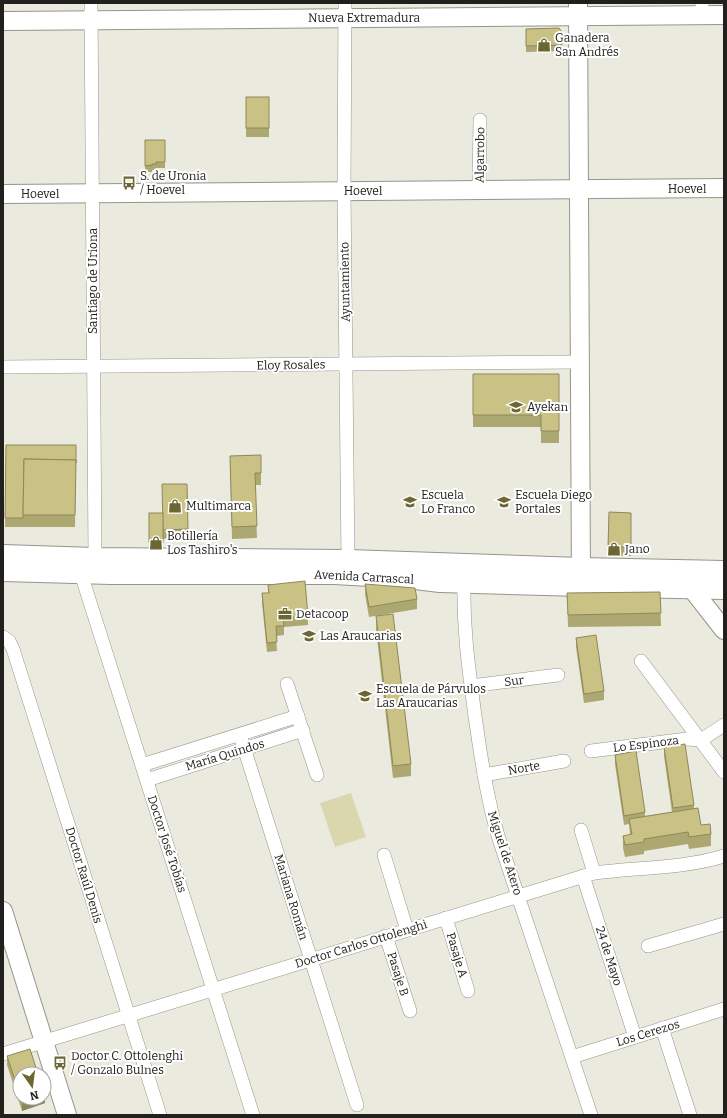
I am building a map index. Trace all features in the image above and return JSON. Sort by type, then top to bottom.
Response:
[{"type":"main road","name":"Avenida Carrascal","points":[[3,555],[95,558],[348,560],[581,577],[692,589],[724,589]]},
{"type":"main road","name":"Avenida Carrascal","points":[[3,570],[81,574],[326,574],[464,582],[724,571]]},
{"type":"street","name":"Nueva Extremadura","points":[[3,21],[91,12],[702,9],[724,15]]},
{"type":"street","points":[[578,10],[581,577]]},
{"type":"street","name":"Ayuntamiento","points":[[345,11],[344,191],[348,560]]},
{"type":"street","name":"Santiago de Uriona","points":[[91,12],[95,558]]},
{"type":"street","name":"Algarrobo","points":[[479,190],[480,120]]},
{"type":"street","name":"Hoevel","points":[[3,194],[724,188]]},
{"type":"street","name":"Eloy Rosales","points":[[3,367],[580,362]]},
{"type":"street","name":"Doctor José Tobías","points":[[81,574],[253,1115]]},
{"type":"street","name":"Miguel de Atero","points":[[464,582],[464,624],[471,686],[484,775],[494,824],[590,1115]]},
{"type":"street","points":[[692,589],[724,630]]},
{"type":"street","name":"Doctor Raúl Denis","points":[[4,637],[12,644],[160,1115]]},
{"type":"street","name":"Lo Espinoza","points":[[641,660],[724,772]]},
{"type":"street","name":"Sur","points":[[471,686],[558,675]]},
{"type":"street","points":[[288,684],[318,775]]},
{"type":"street","name":"María Quindos","points":[[142,766],[298,716]]},
{"type":"street","points":[[701,740],[724,725]]},
{"type":"street","name":"María Quindos","points":[[146,780],[303,730]]},
{"type":"street","name":"Mariana Román","points":[[240,735],[357,1105]]},
{"type":"street","name":"Lo Espinoza","points":[[591,751],[687,739],[701,740]]},
{"type":"street","name":"Norte","points":[[484,775],[564,761]]},
{"type":"street","name":"24 de Mayo","points":[[581,830],[589,875],[634,1037]]},
{"type":"street","points":[[384,855],[408,930]]},
{"type":"street","name":"Doctor Carlos Ottolenghi","points":[[3,1054],[589,875],[620,869],[688,864],[724,856]]},
{"type":"street","points":[[3,911],[67,1115]]},
{"type":"street","name":"Pasaje A","points":[[446,918],[468,991]]},
{"type":"street","points":[[648,946],[724,924]]},
{"type":"street","name":"Pasaje B","points":[[386,936],[410,1011]]},
{"type":"street","name":"Los Cerezos","points":[[572,1057],[724,1009]]},
{"type":"street","points":[[662,1028],[690,1115]]},
{"type":"shaded area","points":[[351,793],[366,837],[335,847],[320,803]]},
{"type":"building","name":"Ganadera San Andrés","points":[[559,28],[562,32],[562,45],[526,46],[526,29]]},
{"type":"building","points":[[246,97],[269,97],[269,128],[246,128]]},
{"type":"building","points":[[145,140],[165,140],[165,162],[156,162],[156,164],[145,166]]},
{"type":"building","name":"Ayekan","points":[[473,374],[559,374],[559,431],[541,431],[541,415],[473,415]]},
{"type":"building","points":[[6,445],[76,445],[76,460],[24,459],[23,518],[5,518]]},
{"type":"building","points":[[261,455],[261,473],[255,473],[257,526],[232,527],[230,456]]},
{"type":"building","points":[[24,459],[76,460],[75,515],[23,515]]},
{"type":"building","name":"Multimarca","points":[[162,484],[187,484],[188,529],[163,530]]},
{"type":"building","points":[[609,512],[631,513],[631,547],[608,547]]},
{"type":"building","points":[[149,513],[163,513],[163,542],[149,542]]},
{"type":"building","name":"Detacoop","points":[[305,581],[308,616],[283,618],[284,626],[276,626],[277,642],[267,643],[262,593],[269,593],[268,585]]},
{"type":"building","points":[[365,584],[415,588],[417,599],[369,607]]},
{"type":"building","points":[[660,592],[661,613],[568,615],[567,593]]},
{"type":"building","points":[[393,614],[411,764],[393,766],[376,616]]},
{"type":"building","points":[[596,635],[604,691],[584,694],[576,638]]},
{"type":"building","points":[[685,744],[694,805],[673,808],[664,747]]},
{"type":"building","points":[[636,751],[645,812],[624,816],[615,755]]},
{"type":"building","points":[[698,808],[701,825],[710,824],[711,834],[689,837],[688,832],[644,839],[644,842],[625,845],[623,836],[632,834],[629,819]]},
{"type":"building","points":[[30,1049],[35,1066],[12,1066],[12,1071],[7,1056]]},
{"type":"place","name":"Ganadera San Andrés","points":[[544,45]]},
{"type":"place","name":"S. de Uronia / Hoevel","points":[[129,183]]},
{"type":"place","name":"Ayekan","points":[[516,407]]},
{"type":"place","name":"Escuela Lo Franco","points":[[410,502]]},
{"type":"place","name":"Escuela Diego Portales","points":[[504,502]]},
{"type":"place","name":"Multimarca","points":[[175,506]]},
{"type":"place","name":"Botillería Los Tashiro's","points":[[156,543]]},
{"type":"place","name":"Jano","points":[[614,549]]},
{"type":"place","name":"Detacoop","points":[[285,614]]},
{"type":"place","name":"Las Araucarias","points":[[309,636]]},
{"type":"place","name":"Escuela de Párvulos Las Araucarias","points":[[365,696]]},
{"type":"place","name":"Doctor C. Ottolenghi / Gonzalo Bulnes","points":[[60,1063]]}]
